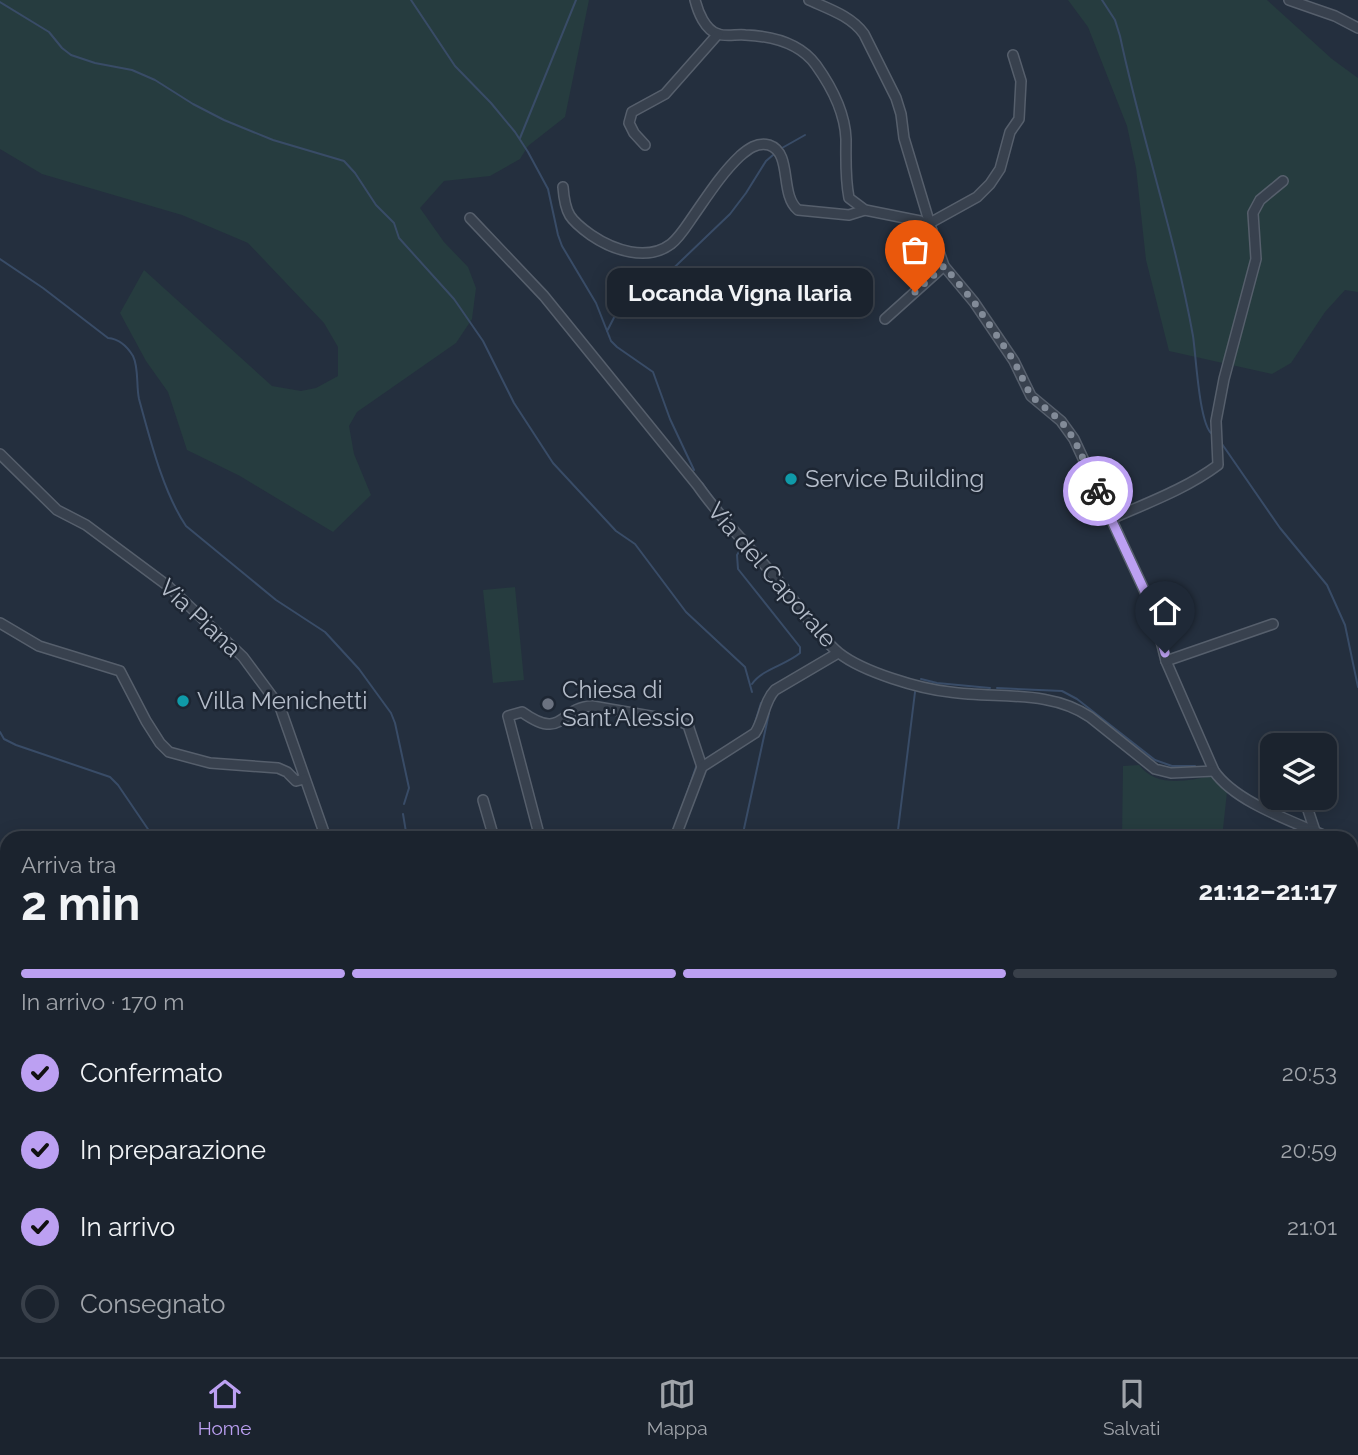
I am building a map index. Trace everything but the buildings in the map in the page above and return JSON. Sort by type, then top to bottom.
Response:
[{"type":"street","points":[[695,0],[707,27],[718,34],[772,37],[796,47],[816,64],[839,105],[846,136],[845,178],[849,198],[865,210],[920,221],[931,227]]},
{"type":"street","points":[[810,0],[844,16],[858,25],[864,34],[896,98],[904,138],[944,266],[974,302],[1014,361],[1031,396],[1061,421],[1074,439],[1153,609],[1166,660],[1214,771],[1226,786],[1241,797],[1315,831]]},
{"type":"street","points":[[1289,0],[1335,16],[1358,28]]},
{"type":"street","points":[[645,145],[629,123],[632,112],[665,94],[718,34]]},
{"type":"street","points":[[931,227],[977,197],[1000,169],[1010,132],[1019,119],[1021,81],[1013,55]]},
{"type":"street","points":[[563,187],[567,214],[573,221],[599,240],[634,253],[653,253],[671,244],[734,163],[749,148],[756,146],[768,145],[777,150],[783,160],[791,204],[798,210],[849,215],[865,210]]},
{"type":"street","points":[[1111,519],[1172,492],[1218,464],[1216,421],[1224,379],[1256,259],[1253,213],[1259,200],[1283,181]]},
{"type":"street","name":"Via del Caporale","points":[[470,218],[544,296],[698,486],[720,517],[752,550],[838,653],[860,666],[928,689],[1055,700],[1079,709],[1155,769],[1171,774],[1214,771]]},
{"type":"street","points":[[885,319],[944,266]]},
{"type":"street","name":"Via Piana","points":[[0,454],[57,510],[86,525],[168,586],[243,657],[280,708],[323,831]]},
{"type":"street","points":[[0,623],[39,646],[120,671],[146,721],[169,752],[210,763],[278,768],[296,781],[304,779]]},
{"type":"street","points":[[1166,660],[1273,624]]},
{"type":"street","points":[[678,831],[702,767],[755,733],[775,690],[838,653]]},
{"type":"street","points":[[538,831],[509,716],[512,714],[522,712],[544,724],[561,722],[579,708],[592,706],[679,721],[688,725],[692,732],[702,767]]},
{"type":"street","points":[[483,800],[492,831]]},
{"type":"street","points":[[1308,810],[1315,831]]},
{"type":"green space","points":[[0,0],[589,0],[565,117],[528,146],[520,159],[490,176],[444,181],[420,208],[444,242],[468,267],[476,288],[472,319],[456,343],[357,412],[349,426],[354,454],[371,495],[333,532],[240,476],[187,450],[168,392],[146,361],[120,313],[144,270],[272,386],[301,391],[316,388],[338,376],[338,347],[324,323],[248,243],[182,215],[42,174],[0,149]]},
{"type":"green space","points":[[1068,0],[1267,0],[1332,59],[1358,78],[1358,292],[1345,290],[1325,312],[1291,363],[1272,374],[1169,351],[1146,260],[1136,168],[1127,126],[1088,27]]},
{"type":"green space","points":[[515,587],[524,680],[493,683],[483,590]]},
{"type":"green space","points":[[1139,765],[1154,777],[1163,780],[1182,781],[1211,776],[1227,792],[1223,831],[1122,831],[1123,766]]},
{"type":"waterway","points":[[411,0],[455,66],[491,103],[528,152],[548,189],[562,246],[596,303],[611,341],[653,372],[670,419],[694,470]]},
{"type":"waterway","points":[[520,138],[576,0]]},
{"type":"waterway","points":[[1102,0],[1115,20],[1120,36],[1168,223],[1193,336],[1201,404],[1212,434]]},
{"type":"waterway","points":[[0,2],[49,32],[71,55],[132,70],[155,80],[224,120],[273,140],[344,161],[376,205],[394,223],[399,238],[454,299],[483,341],[514,403],[553,463],[616,531],[635,544],[686,612],[745,667],[752,692]]},
{"type":"waterway","points":[[782,148],[805,135]]},
{"type":"waterway","points":[[658,283],[730,214],[766,161],[773,155]]},
{"type":"waterway","points":[[0,259],[131,352],[136,366],[139,399],[158,465],[170,497],[186,526],[276,600],[325,632],[359,669],[391,713],[395,723],[409,788],[404,804]]},
{"type":"waterway","points":[[607,331],[624,303],[654,287]]},
{"type":"waterway","points":[[1222,444],[1280,528],[1327,585],[1345,625],[1358,687]]},
{"type":"waterway","points":[[702,483],[724,513]]},
{"type":"waterway","points":[[735,525],[744,537]]},
{"type":"waterway","points":[[743,545],[737,555],[738,569],[800,647],[800,653],[762,675],[752,684]]},
{"type":"waterway","points":[[921,679],[990,688]]},
{"type":"waterway","points":[[997,688],[1062,691],[1077,699],[1155,760],[1172,766],[1195,766]]},
{"type":"waterway","points":[[898,831],[915,692]]},
{"type":"waterway","points":[[753,729],[761,703]]},
{"type":"waterway","points":[[744,831],[769,713]]},
{"type":"waterway","points":[[0,732],[4,739],[16,745],[110,777],[149,831]]},
{"type":"waterway","points":[[706,759],[725,747]]},
{"type":"waterway","points":[[685,799],[696,767]]},
{"type":"waterway","points":[[403,814],[406,831]]},
{"type":"way so far","points":[[915,292],[944,266],[974,302],[1014,361],[1031,396],[1061,421],[1074,439],[1098,491]]},
{"type":"place","name":"Locanda Vigna Ilaria","points":[[915,292]]},
{"type":"place","name":"Service Building","points":[[791,479]]},
{"type":"place","name":"Villa Menichetti","points":[[183,701]]},
{"type":"place","name":"Chiesa di Sant'Alessio","points":[[548,704]]},
{"type":"route","points":[[1098,491],[1153,609],[1165,653]]}]
